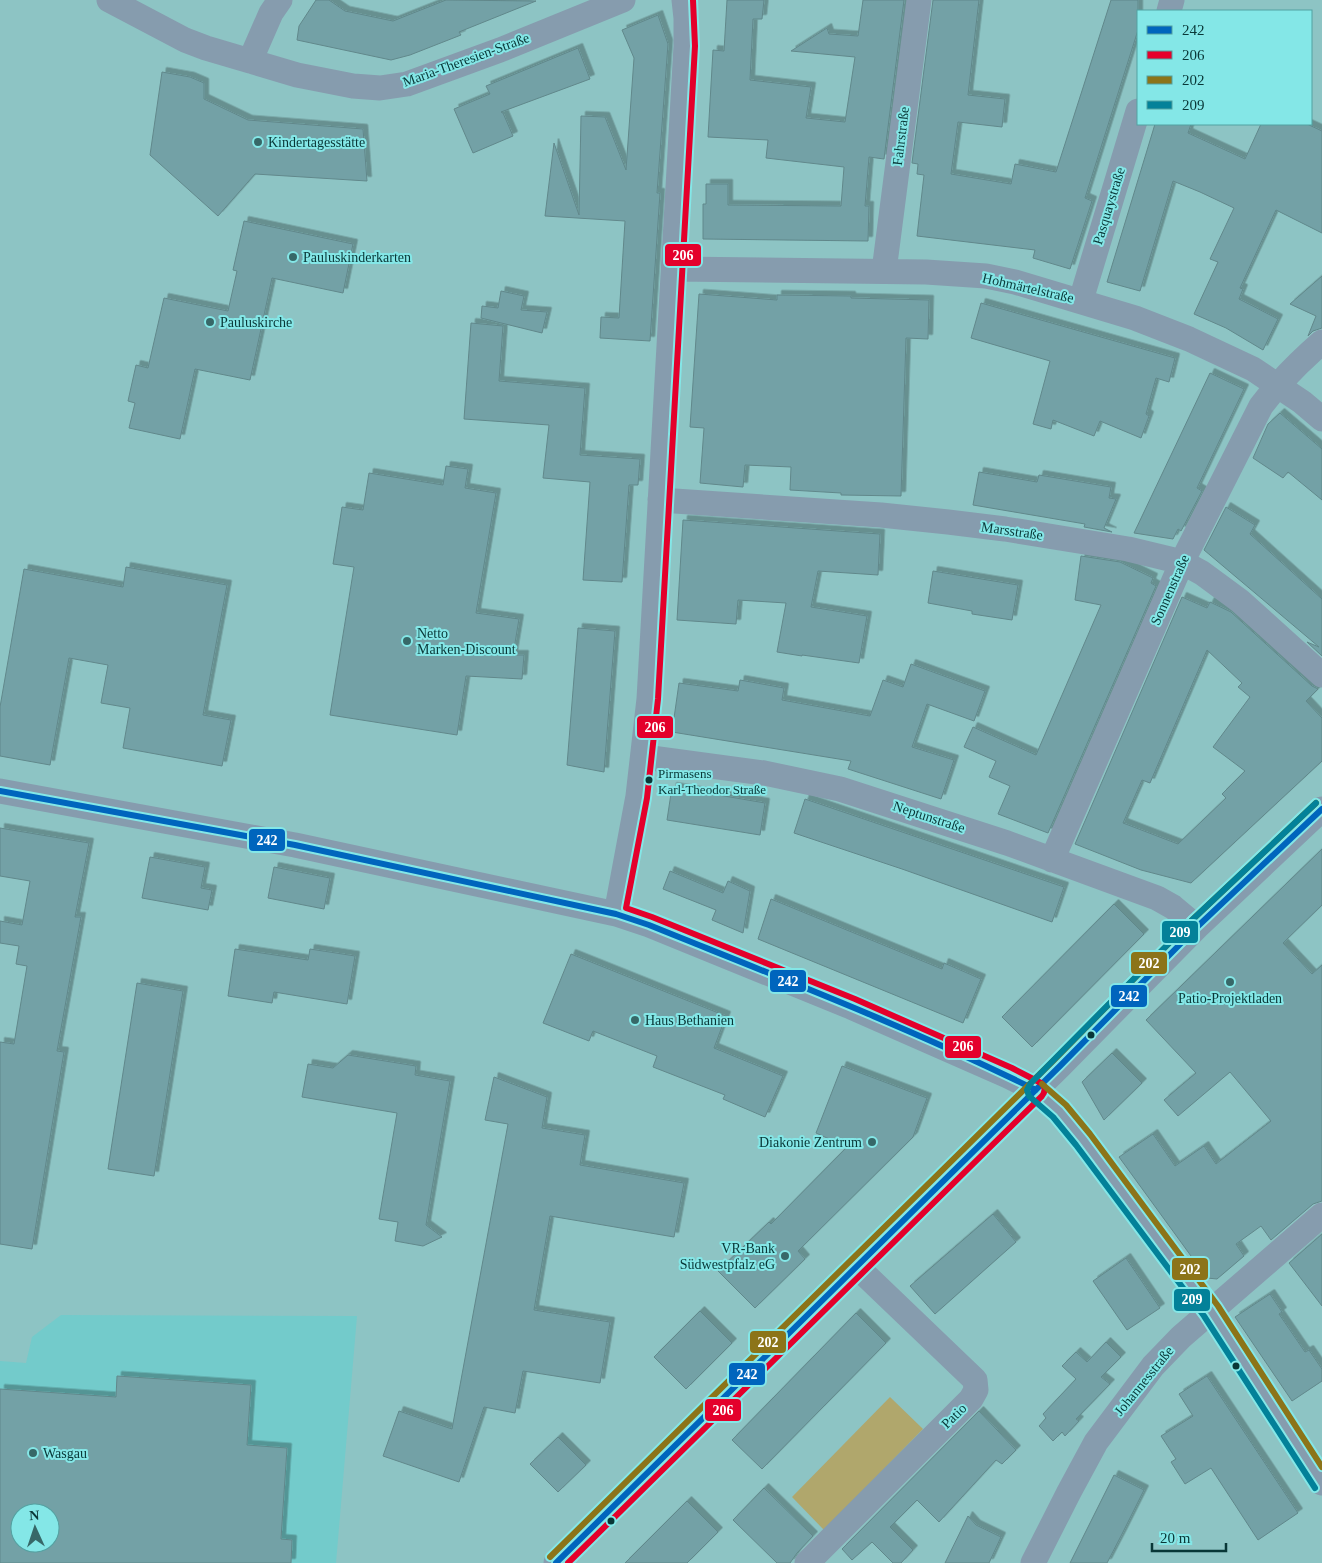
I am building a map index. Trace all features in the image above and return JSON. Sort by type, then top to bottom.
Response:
[{"type":"street","name":"Maria-Theresien-Straße","points":[[110,0],[185,40],[206,48],[297,75],[352,86],[380,88],[407,84],[500,50],[623,0]]},
{"type":"street","points":[[250,61],[271,13],[280,0]]},
{"type":"street","points":[[616,914],[629,850],[644,757],[649,700],[686,46],[684,0]]},
{"type":"street","name":"Fahrstraße","points":[[884,271],[919,0]]},
{"type":"street","name":"Pasquaystraße","points":[[1081,300],[1137,114]]},
{"type":"street","name":"Hohmärtelstraße","points":[[674,269],[884,271],[986,276],[1015,282],[1081,300],[1189,339],[1253,369],[1302,402],[1322,419]]},
{"type":"street","name":"Sonnenstraße","points":[[1052,860],[1182,562],[1261,406],[1276,385],[1322,342]]},
{"type":"street","name":"Marsstraße","points":[[660,500],[881,515],[948,522],[1118,547],[1182,562],[1240,601],[1322,675]]},
{"type":"street","name":"Neptunstraße","points":[[644,757],[764,773],[840,789],[1007,843],[1157,898],[1173,907],[1198,927]]},
{"type":"street","points":[[0,791],[294,845],[616,914],[649,925],[852,1007],[1036,1090],[1059,1111],[1083,1140],[1211,1311],[1322,1483]]},
{"type":"street","points":[[556,1563],[1036,1090],[1198,927],[1322,809]]},
{"type":"street","name":"Johannesstraße","points":[[1033,1563],[1096,1442],[1153,1366],[1181,1337],[1322,1215]]},
{"type":"street","name":"Patio","points":[[807,1563],[971,1399],[976,1390],[975,1380],[856,1266]]},
{"type":"shaded area","points":[[61,1315],[357,1316],[336,1563],[0,1563],[0,1361],[26,1363],[32,1337]]},
{"type":"shaded area","points":[[890,1397],[923,1429],[824,1530],[792,1497]]},
{"type":"building","points":[[316,0],[329,0],[345,11],[393,21],[446,0],[536,1],[459,32],[461,35],[410,55],[391,60],[297,40],[299,26]]},
{"type":"building","points":[[727,0],[764,0],[762,19],[753,19],[750,80],[811,87],[806,118],[845,122],[855,57],[791,51],[827,28],[829,34],[858,36],[863,0],[904,0],[884,159],[869,157],[865,206],[869,206],[868,241],[703,239],[703,204],[706,204],[706,184],[728,184],[728,205],[841,206],[844,167],[766,158],[768,140],[708,137],[713,50],[724,51]]},
{"type":"building","points":[[933,0],[979,0],[968,95],[1005,99],[1002,127],[958,122],[951,174],[1011,184],[1015,164],[1056,172],[1111,0],[1138,0],[1137,33],[1085,198],[1092,201],[1070,269],[1033,258],[1035,250],[917,236],[924,175],[917,174],[918,164],[912,163]]},
{"type":"building","points":[[658,15],[668,44],[657,193],[660,193],[650,341],[600,338],[601,317],[619,318],[625,221],[545,216],[554,143],[579,215],[581,116],[605,117],[626,170],[634,58],[622,30]]},
{"type":"building","points":[[578,48],[590,79],[501,112],[513,136],[473,153],[454,109],[490,94],[486,86]]},
{"type":"building","name":"Kindertagesstätte","points":[[162,72],[190,77],[204,83],[204,99],[248,120],[363,129],[367,181],[255,174],[218,216],[150,155]]},
{"type":"building","points":[[1155,125],[1191,125],[1188,133],[1245,159],[1261,125],[1309,125],[1322,131],[1322,233],[1276,210],[1240,288],[1243,289],[1239,299],[1278,319],[1263,350],[1226,328],[1194,314],[1218,262],[1210,259],[1234,208],[1200,192],[1173,181],[1140,291],[1107,282]]},
{"type":"building","points":[[244,221],[353,244],[343,293],[272,278],[250,380],[195,369],[180,439],[129,428],[135,403],[128,401],[136,365],[148,368],[164,298],[228,311],[237,271],[233,270]]},
{"type":"building","points":[[1322,276],[1322,328],[1313,331],[1308,336],[1316,316],[1290,304]]},
{"type":"building","points":[[501,291],[524,296],[521,310],[547,312],[542,333],[481,318],[482,306],[498,308]]},
{"type":"building","points":[[699,294],[777,300],[777,295],[929,300],[928,339],[906,338],[901,496],[841,495],[841,493],[790,490],[791,467],[745,465],[743,487],[700,483],[704,428],[690,427]]},
{"type":"building","points":[[981,303],[1175,358],[1169,382],[1156,378],[1146,414],[1149,416],[1141,438],[1100,421],[1094,436],[1053,420],[1051,429],[1033,424],[1050,361],[971,338]]},
{"type":"building","points":[[471,323],[503,326],[499,381],[585,388],[580,455],[640,459],[638,485],[629,485],[622,582],[583,580],[590,482],[543,478],[549,425],[464,419]]},
{"type":"building","points":[[1210,373],[1244,389],[1197,488],[1202,491],[1181,531],[1178,529],[1173,539],[1134,533]]},
{"type":"building","points":[[1280,413],[1322,449],[1322,500],[1288,472],[1283,478],[1253,458],[1268,424]]},
{"type":"building","name":"Netto Marken-Discount","points":[[446,466],[468,469],[465,488],[496,493],[476,613],[519,619],[513,655],[524,655],[522,679],[466,676],[457,735],[330,715],[354,567],[333,564],[342,507],[363,510],[369,473],[443,485]]},
{"type":"building","points":[[979,472],[1037,482],[1039,475],[1111,487],[1109,498],[1116,499],[1104,528],[1112,532],[1084,527],[1085,524],[973,505]]},
{"type":"building","points":[[1226,507],[1255,525],[1250,534],[1322,599],[1322,656],[1307,642],[1319,647],[1204,550]]},
{"type":"building","points":[[683,520],[880,534],[878,575],[818,571],[811,607],[867,616],[859,663],[777,652],[786,603],[738,600],[736,624],[677,620]]},
{"type":"building","points":[[1081,556],[1120,562],[1153,578],[1151,583],[1156,586],[1048,833],[998,814],[1010,786],[989,777],[996,761],[964,747],[973,727],[1036,755],[1101,605],[1075,600]]},
{"type":"building","points":[[126,567],[227,585],[203,715],[231,720],[222,766],[123,748],[130,708],[101,703],[108,665],[69,658],[50,765],[0,756],[0,707],[24,569],[123,587]]},
{"type":"building","points":[[933,571],[1018,585],[1012,620],[972,614],[972,611],[928,603]]},
{"type":"building","points":[[1182,597],[1207,608],[1210,602],[1231,612],[1312,686],[1318,689],[1306,701],[1322,718],[1322,761],[1191,883],[1141,870],[1075,844]],"holes":[[[1207,650],[1242,683],[1238,687],[1250,697],[1213,747],[1245,771],[1222,794],[1226,798],[1178,844],[1123,823],[1142,780],[1150,783]]]},
{"type":"building","points":[[578,628],[615,631],[604,772],[567,765]]},
{"type":"building","points":[[911,664],[985,691],[974,721],[927,704],[912,747],[954,760],[941,799],[848,769],[851,761],[672,732],[679,683],[738,691],[740,680],[784,688],[782,700],[870,716],[883,680],[903,687]]},
{"type":"building","points":[[672,787],[765,803],[760,835],[667,820]]},
{"type":"building","points":[[805,799],[1064,887],[1052,922],[794,833]]},
{"type":"building","points":[[0,828],[89,843],[75,917],[81,917],[57,1051],[64,1052],[32,1249],[0,1244],[0,1042],[14,1044],[27,966],[16,964],[19,946],[0,943],[0,921],[22,925],[30,881],[0,876]]},
{"type":"building","points":[[1322,849],[1322,905],[1283,943],[1312,974],[1322,965],[1322,1201],[1313,1204],[1271,1240],[1261,1226],[1236,1244],[1244,1256],[1217,1279],[1207,1278],[1119,1157],[1153,1134],[1175,1166],[1204,1146],[1216,1164],[1271,1121],[1230,1072],[1178,1116],[1164,1100],[1196,1073],[1146,1020]]},
{"type":"building","points":[[150,857],[205,867],[201,888],[212,890],[208,910],[142,898]]},
{"type":"building","points":[[274,867],[330,878],[324,909],[268,898]]},
{"type":"building","points":[[670,871],[723,893],[728,881],[750,891],[743,933],[712,920],[716,910],[663,889]]},
{"type":"building","points":[[771,899],[942,969],[944,963],[981,979],[963,1023],[758,939]]},
{"type":"building","points":[[1114,904],[1144,934],[1032,1047],[1002,1017]]},
{"type":"building","points":[[235,949],[308,960],[310,949],[355,956],[347,1004],[274,992],[272,1003],[228,996]]},
{"type":"building","name":"Haus Bethanien","points":[[571,954],[726,1016],[714,1048],[783,1076],[765,1117],[723,1099],[725,1095],[653,1067],[657,1056],[593,1031],[589,1041],[543,1023]]},
{"type":"building","points":[[137,983],[183,991],[154,1176],[108,1169]]},
{"type":"building","points":[[1112,1053],[1142,1083],[1104,1120],[1082,1082]]},
{"type":"building","points":[[348,1055],[416,1066],[415,1075],[450,1081],[426,1225],[442,1237],[423,1246],[395,1241],[398,1222],[379,1219],[397,1113],[302,1097],[308,1064],[333,1068]]},
{"type":"building","name":"Diakonie Zentrum","points":[[842,1066],[927,1098],[913,1137],[798,1251],[805,1259],[755,1308],[718,1271],[769,1222],[771,1224],[847,1147],[816,1133]]},
{"type":"building","points":[[494,1077],[547,1097],[542,1128],[585,1135],[580,1165],[684,1183],[674,1237],[550,1216],[534,1310],[610,1322],[600,1383],[523,1371],[515,1413],[484,1407],[459,1482],[383,1456],[399,1411],[452,1429],[508,1124],[485,1120]]},
{"type":"building","points":[[993,1214],[1016,1242],[935,1314],[910,1286]]},
{"type":"building","points":[[1322,1234],[1322,1306],[1289,1263]]},
{"type":"building","points":[[1126,1258],[1160,1308],[1127,1330],[1093,1281]]},
{"type":"building","points":[[1270,1294],[1282,1312],[1279,1314],[1305,1352],[1309,1350],[1322,1369],[1322,1381],[1292,1401],[1235,1317]]},
{"type":"building","points":[[700,1311],[732,1343],[686,1389],[654,1357]]},
{"type":"building","points":[[856,1313],[886,1343],[762,1469],[732,1440]]},
{"type":"building","points":[[1106,1342],[1121,1357],[1101,1377],[1110,1384],[1076,1419],[1079,1421],[1065,1436],[1062,1432],[1053,1441],[1039,1426],[1046,1418],[1043,1414],[1076,1379],[1062,1366],[1076,1352],[1087,1362]]},
{"type":"building","points":[[117,1376],[251,1385],[247,1445],[287,1448],[281,1539],[292,1540],[291,1563],[0,1563],[0,1389],[116,1397]]},
{"type":"building","points":[[1207,1376],[1298,1513],[1258,1540],[1211,1468],[1185,1484],[1171,1462],[1176,1459],[1161,1436],[1193,1416],[1179,1394]]},
{"type":"building","points":[[979,1411],[1016,1450],[1002,1464],[996,1460],[939,1522],[917,1500],[890,1527],[913,1550],[901,1563],[893,1563],[872,1542],[852,1560],[842,1549]]},
{"type":"building","points":[[558,1437],[586,1465],[558,1492],[530,1464]]},
{"type":"building","points":[[1114,1475],[1144,1490],[1122,1534],[1107,1563],[1070,1563]]},
{"type":"building","points":[[764,1488],[813,1536],[790,1563],[777,1563],[733,1520]]},
{"type":"building","points":[[687,1501],[718,1532],[687,1563],[625,1563]]},
{"type":"building","points":[[968,1516],[976,1525],[1001,1537],[989,1563],[945,1563]]},
{"type":"transit line","name":"206","points":[[568,1563],[1042,1096],[1044,1090],[1041,1083],[1012,1068],[855,999],[626,908],[647,798],[658,699],[695,46],[693,0]]},
{"type":"transit line","name":"242","points":[[0,791],[295,845],[616,914],[649,925],[844,1004],[941,1045],[1036,1090]]},
{"type":"transit line","name":"202","points":[[550,1557],[1054,1060],[1191,921],[1316,803]]},
{"type":"transit line","name":"209","points":[[1315,1488],[1204,1316],[1076,1145],[1053,1117],[1029,1096],[1027,1090],[1030,1084],[1191,921],[1316,803]]},
{"type":"transit line","name":"242","points":[[556,1563],[1060,1066],[1197,927],[1322,809]]},
{"type":"transit line","name":"202","points":[[1042,1084],[1066,1105],[1090,1134],[1218,1306],[1322,1467]]},
{"type":"place","name":"Kindertagesstätte","points":[[258,142]]},
{"type":"place","name":"Pauluskinderkarten","points":[[293,257]]},
{"type":"place","name":"Pauluskirche","points":[[210,322]]},
{"type":"place","name":"Netto Marken-Discount","points":[[407,641]]},
{"type":"place","name":"Pirmasens Karl-Theodor Straße","points":[[649,780]]},
{"type":"place","name":"Patio-Projektladen","points":[[1230,982]]},
{"type":"place","name":"Haus Bethanien","points":[[635,1020]]},
{"type":"place","name":"Diakonie Zentrum","points":[[872,1142]]},
{"type":"place","name":"VR-Bank Südwestpfalz eG","points":[[785,1256]]},
{"type":"place","name":"Wasgau","points":[[33,1453]]}]
